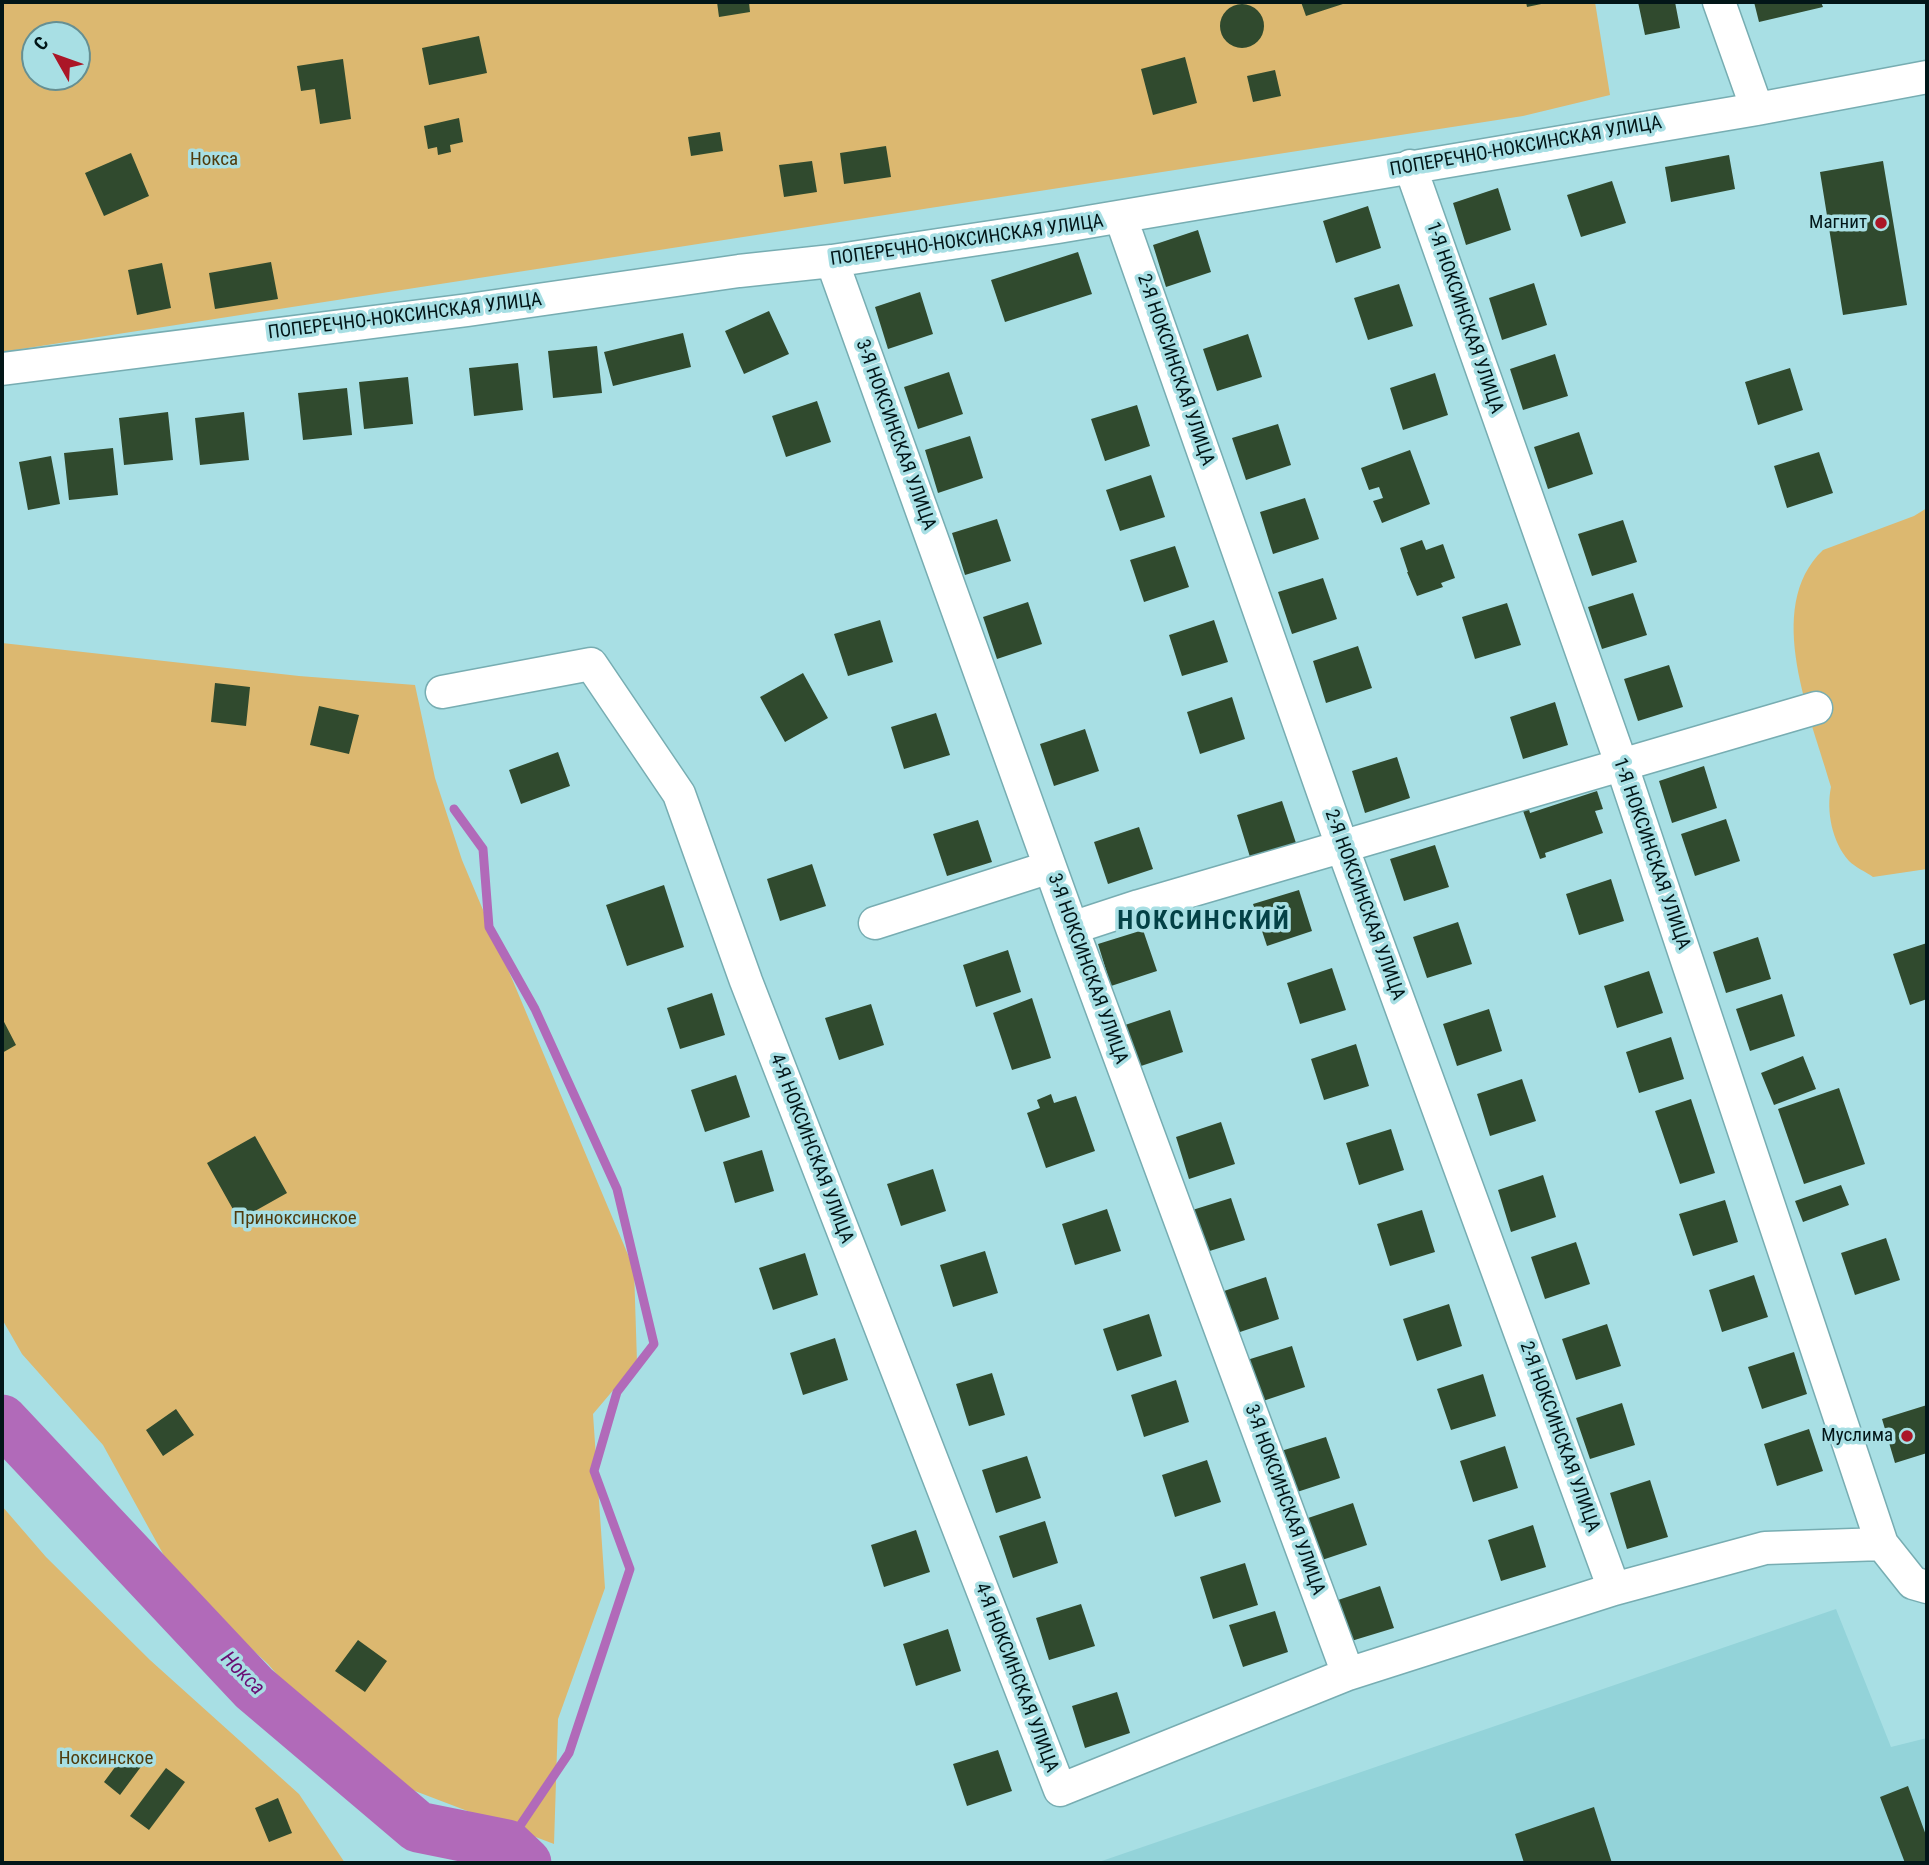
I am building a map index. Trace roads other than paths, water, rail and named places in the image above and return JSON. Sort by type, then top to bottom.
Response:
[{"type":"street","points":[[1719,2],[1757,109]]},
{"type":"street","name":"ПОПЕРЕЧНО-НОКСИНСКАЯ УЛИЦА","points":[[2,369],[832,261],[1121,218],[1410,166],[1757,109],[1927,77]]},
{"type":"street","name":"1-Я НОКСИНСКАЯ УЛИЦА","points":[[1410,166],[1622,766],[1882,1544]]},
{"type":"street","name":"2-Я НОКСИНСКАЯ УЛИЦА","points":[[1121,218],[1342,846],[1614,1589]]},
{"type":"street","name":"3-Я НОКСИНСКАЯ УЛИЦА","points":[[832,261],[1072,928],[1348,1674]]},
{"type":"street","name":"4-Я НОКСИНСКАЯ УЛИЦА","points":[[442,692],[591,664],[679,794],[746,981],[1060,1790],[1348,1674]]},
{"type":"street","points":[[1072,928],[1816,708]]},
{"type":"street","points":[[874,923],[1050,867]]},
{"type":"street","points":[[1348,1674],[1614,1589],[1765,1548],[1882,1544],[1913,1583],[1927,1587]]},
{"type":"waterway","points":[[454,809],[483,849],[489,927],[535,1009],[617,1189],[654,1344],[617,1392],[594,1471],[630,1569],[569,1753],[507,1845]]},
{"type":"waterway","name":"Нокса","points":[[2,1420],[254,1688],[418,1827],[507,1845],[526,1863]]},
{"type":"place","name":"Магнит","points":[[1881,223]]},
{"type":"place","name":"Муслима","points":[[1907,1436]]},
{"type":"district","name":"НОКСИНСКИЙ","points":[[1204,922]]},
{"type":"park label","name":"Приноксинское","points":[[295,1219]]},
{"type":"park label","name":"Ноксинское","points":[[106,1759]]}]
